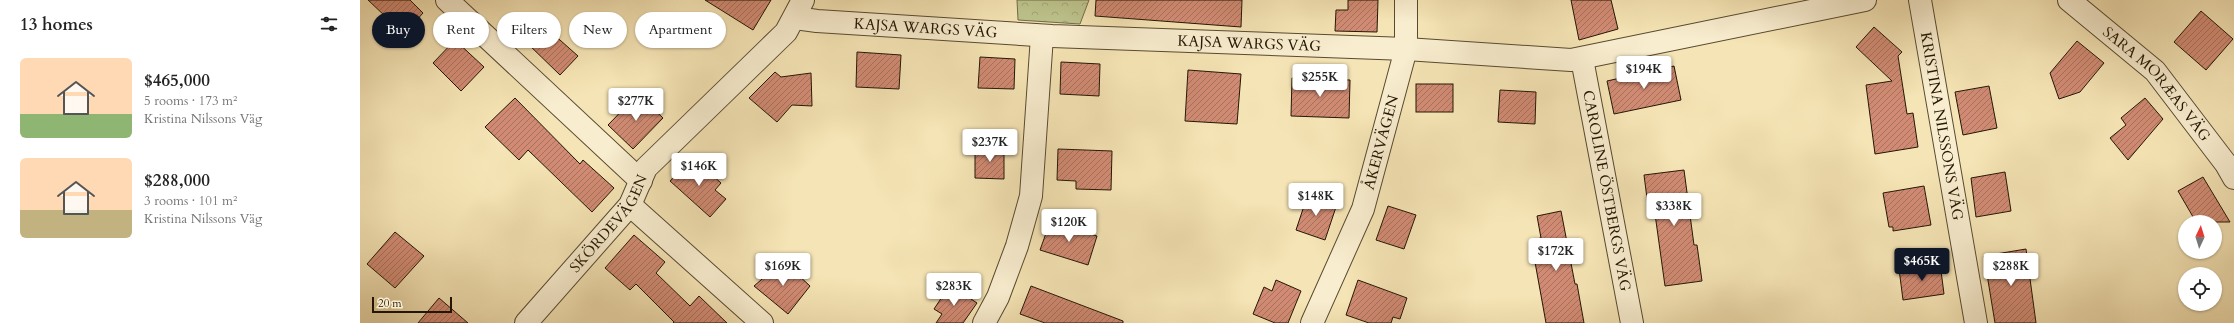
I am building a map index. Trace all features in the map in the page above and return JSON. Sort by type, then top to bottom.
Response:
[{"type":"street","points":[[447,0],[641,180]]},
{"type":"street","name":"ÅKERVÄGEN","points":[[1312,323],[1363,209],[1406,49],[1406,0]]},
{"type":"street","name":"KAJSA WARGS VÄG","points":[[799,9],[817,21],[1042,36],[1406,49],[1571,60],[1865,0]]},
{"type":"street","name":"KRISTINA NILSSONS VÄG","points":[[1920,0],[1976,323]]},
{"type":"street","name":"SARA MORÆAS VÄG","points":[[2070,0],[2155,71],[2226,164],[2234,178]]},
{"type":"street","name":"SKÖRDEVÄGEN","points":[[526,323],[630,205],[646,168],[786,32],[799,9]]},
{"type":"street","points":[[984,323],[998,296],[1015,253],[1030,196],[1042,36]]},
{"type":"street","name":"CAROLINE ÖSTBERGS VÄG","points":[[1582,58],[1632,323]]},
{"type":"street","points":[[630,205],[762,323]]},
{"type":"green space","points":[[1017,0],[1089,0],[1080,24],[1018,20]]},
{"type":"building","points":[[368,0],[410,0],[422,12],[381,12]]},
{"type":"building","points":[[705,0],[771,0],[753,30]]},
{"type":"building","points":[[1096,0],[1242,0],[1241,27],[1095,16]]},
{"type":"building","points":[[1348,0],[1378,0],[1377,32],[1335,31],[1336,10],[1348,10]]},
{"type":"building","points":[[1571,0],[1611,0],[1618,29],[1579,40]]},
{"type":"building","points":[[2201,11],[2233,39],[2206,70],[2174,42]]},
{"type":"building","points":[[1874,27],[1902,52],[1898,56],[1907,114],[1913,113],[1918,147],[1875,154],[1866,85],[1892,81],[1856,47]]},
{"type":"building","points":[[561,41],[578,56],[560,75],[532,48],[561,48]]},
{"type":"building","points":[[2077,41],[2104,63],[2080,92],[2059,99],[2050,73]]},
{"type":"building","points":[[447,48],[464,48],[484,67],[461,91],[433,63]]},
{"type":"building","points":[[857,52],[901,55],[899,89],[856,87]]},
{"type":"building","points":[[980,57],[1015,59],[1014,89],[978,88]]},
{"type":"building","points":[[1061,62],[1100,64],[1099,96],[1060,94]]},
{"type":"building","points":[[1674,66],[1681,100],[1614,114],[1607,81]]},
{"type":"building","points":[[1188,70],[1241,74],[1237,124],[1185,121]]},
{"type":"building","points":[[775,72],[781,77],[811,73],[812,106],[792,105],[777,122],[749,98]]},
{"type":"building","points":[[1292,78],[1350,80],[1349,118],[1291,116]]},
{"type":"building","points":[[1416,84],[1453,84],[1453,112],[1416,112]]},
{"type":"building","points":[[1989,86],[1997,128],[1963,135],[1955,92]]},
{"type":"building","points":[[1500,90],[1536,92],[1535,124],[1498,122]]},
{"type":"building","points":[[638,94],[663,118],[633,149],[608,125]]},
{"type":"building","points":[[515,98],[580,164],[583,160],[614,188],[592,212],[528,150],[519,160],[485,127]]},
{"type":"building","points":[[2145,98],[2163,119],[2128,160],[2110,138],[2126,125],[2121,118]]},
{"type":"building","points":[[975,147],[1004,147],[1004,179],[975,178]]},
{"type":"building","points":[[1058,149],[1112,151],[1111,190],[1076,189],[1076,181],[1057,180]]},
{"type":"building","points":[[692,157],[721,183],[715,190],[726,199],[710,217],[670,181]]},
{"type":"building","points":[[1684,170],[1694,245],[1697,245],[1702,281],[1665,286],[1655,214],[1649,214],[1644,175]]},
{"type":"building","points":[[2005,172],[2011,211],[1976,217],[1971,178]]},
{"type":"building","points":[[2203,177],[2230,222],[2222,222],[2222,215],[2192,215],[2178,191]]},
{"type":"building","points":[[1924,186],[1931,225],[1893,231],[1893,227],[1889,227],[1883,193]]},
{"type":"building","points":[[1308,194],[1337,204],[1325,240],[1296,230]]},
{"type":"building","points":[[1388,206],[1416,215],[1404,249],[1376,240]]},
{"type":"building","points":[[1561,211],[1584,323],[1546,323],[1531,240],[1541,238],[1537,216]]},
{"type":"building","points":[[1050,222],[1097,236],[1088,265],[1040,250]]},
{"type":"building","points":[[395,232],[424,256],[395,288],[367,264]]},
{"type":"building","points":[[634,235],[665,262],[656,273],[690,306],[699,296],[727,323],[673,323],[674,322],[636,284],[630,290],[605,268]]},
{"type":"building","points":[[2026,249],[2036,323],[1995,323],[1984,256]]},
{"type":"building","points":[[783,261],[810,286],[788,314],[754,286]]},
{"type":"building","points":[[1940,263],[1944,294],[1903,300],[1899,269]]},
{"type":"building","points":[[1276,280],[1301,291],[1288,323],[1275,323],[1253,314],[1264,287],[1272,291]]},
{"type":"building","points":[[1358,280],[1407,298],[1400,319],[1393,317],[1391,323],[1369,323],[1346,315]]},
{"type":"building","points":[[950,285],[977,303],[963,323],[936,323],[942,314],[934,309]]},
{"type":"building","points":[[1031,286],[1123,321],[1123,323],[1045,323],[1020,314]]},
{"type":"building","points":[[439,298],[468,323],[418,323]]}]
